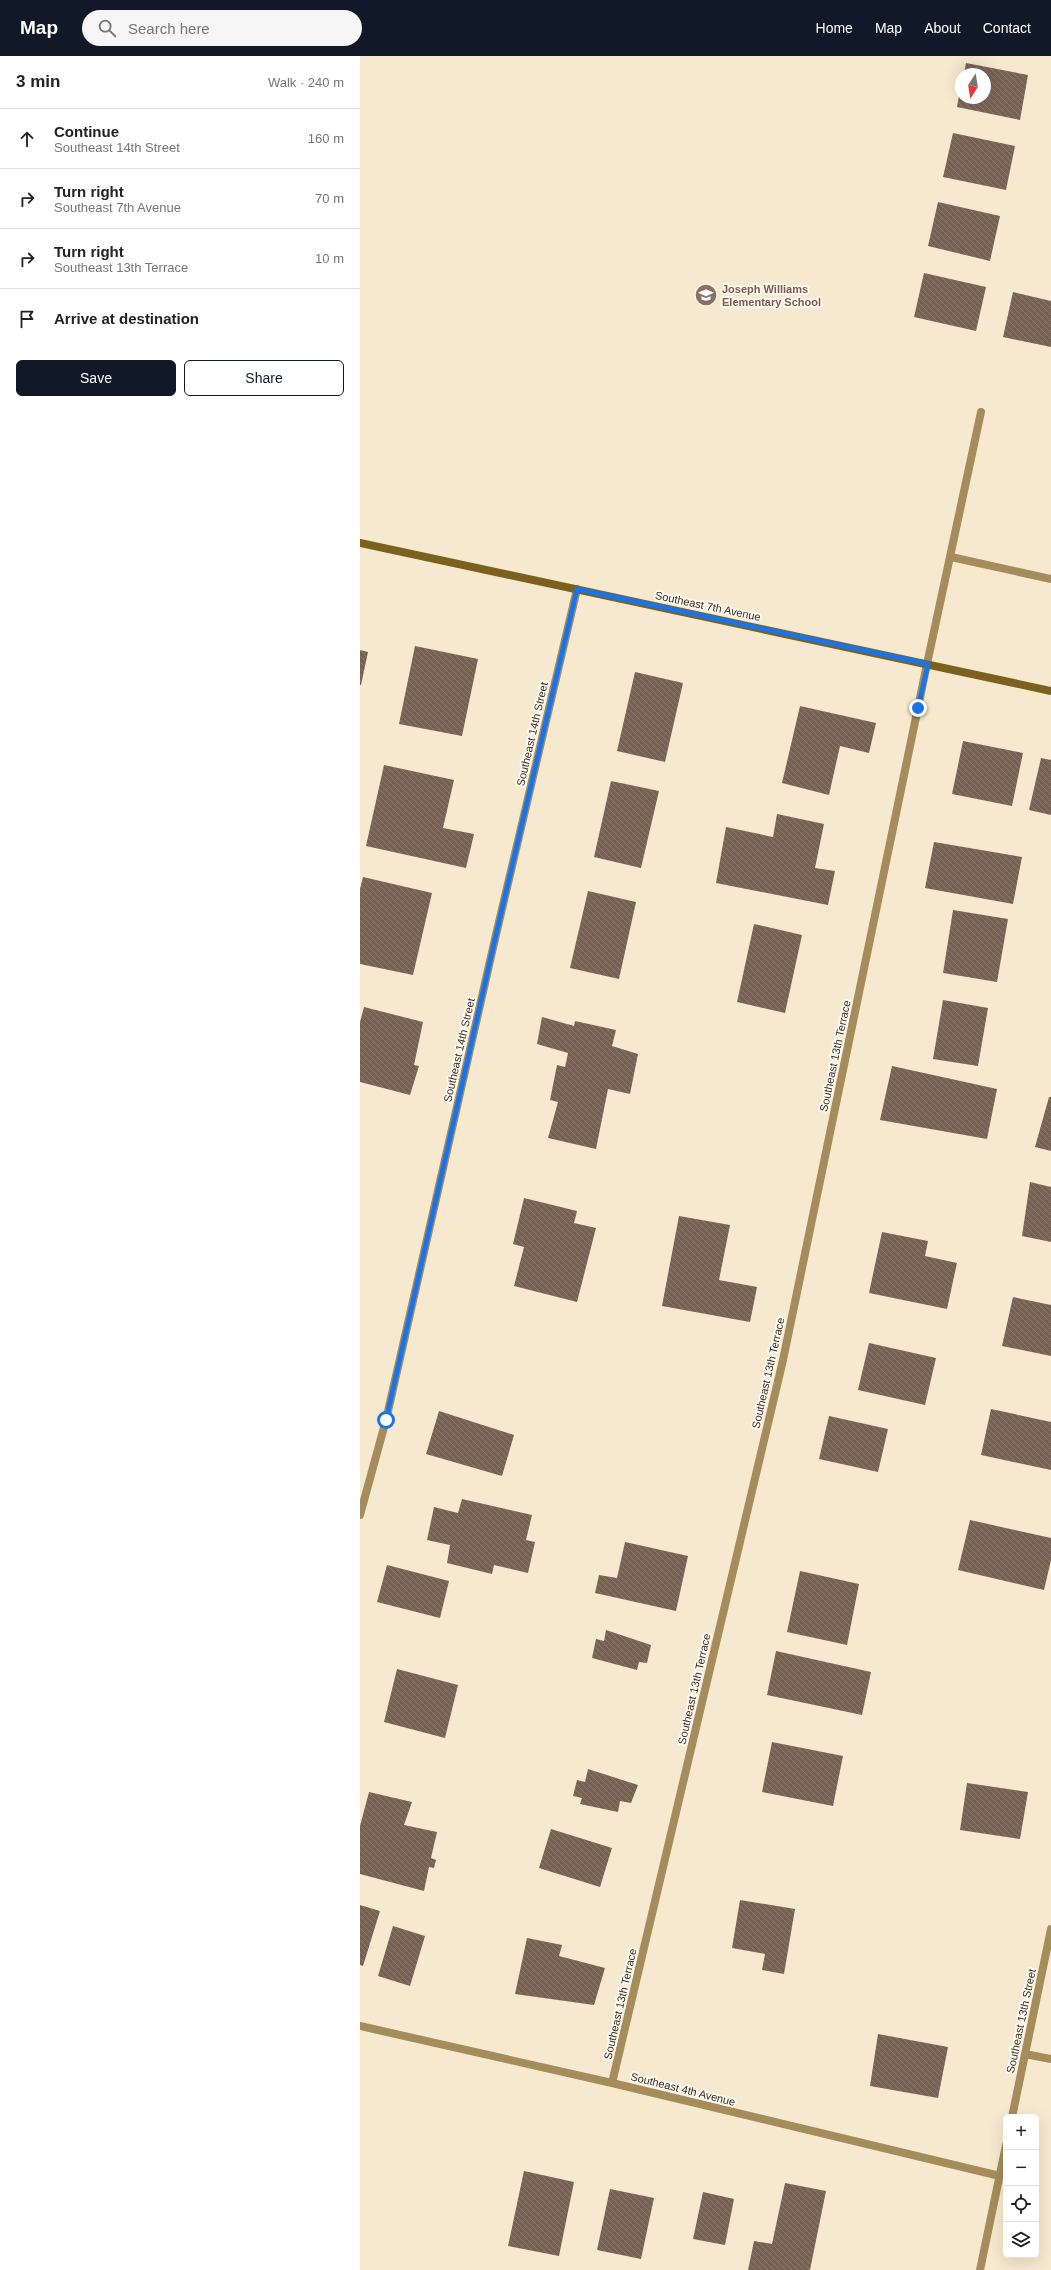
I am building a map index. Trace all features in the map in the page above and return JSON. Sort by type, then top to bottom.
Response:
[{"type":"street","name":"Southeast 13th Terrace","points":[[612,2083],[783,1360],[981,412]]},
{"type":"street","name":"Southeast 7th Avenue","points":[[360,542],[1051,691]]},
{"type":"street","points":[[951,557],[1051,579]]},
{"type":"street","name":"Southeast 14th Street","points":[[360,1515],[386,1420],[493,947],[577,589]]},
{"type":"street","name":"Southeast 13th Street","points":[[1013,2114],[1051,1929]]},
{"type":"street","name":"Southeast 4th Avenue","points":[[360,2026],[612,2083],[1000,2176]]},
{"type":"street","points":[[1025,2054],[1051,2060]]},
{"type":"street","points":[[980,2270],[1005,2150]]},
{"type":"building","points":[[966,63],[1028,75],[1020,120],[957,107],[958,104],[991,104],[991,68],[965,68]]},
{"type":"building","points":[[953,133],[1015,146],[1006,190],[943,177]]},
{"type":"building","points":[[938,202],[1000,216],[990,261],[928,246]]},
{"type":"building","points":[[924,273],[986,287],[976,331],[914,317]]},
{"type":"building","points":[[1013,292],[1051,301],[1051,347],[1003,337]]},
{"type":"building","points":[[415,646],[478,659],[462,736],[399,724]]},
{"type":"building","points":[[360,650],[368,652],[361,685],[360,685]]},
{"type":"building","points":[[635,672],[683,683],[665,762],[617,751]]},
{"type":"building","points":[[800,706],[876,723],[869,753],[840,746],[829,795],[782,783]]},
{"type":"building","points":[[963,741],[1023,753],[1012,806],[952,794]]},
{"type":"building","points":[[1041,758],[1051,760],[1051,815],[1029,810]]},
{"type":"building","points":[[384,765],[454,780],[443,828],[474,834],[466,868],[366,846]]},
{"type":"building","points":[[611,781],[659,791],[641,868],[594,857]]},
{"type":"building","points":[[777,814],[824,824],[815,868],[835,871],[828,905],[716,883],[726,827],[773,837]]},
{"type":"building","points":[[934,842],[1022,857],[1013,904],[925,888]]},
{"type":"building","points":[[363,877],[432,893],[413,975],[360,964],[360,889]]},
{"type":"building","points":[[588,891],[636,902],[619,979],[570,968]]},
{"type":"building","points":[[953,910],[1008,919],[997,982],[943,973]]},
{"type":"building","points":[[754,924],[802,935],[785,1013],[737,1002]]},
{"type":"building","points":[[943,1000],[988,1008],[978,1066],[933,1059]]},
{"type":"building","points":[[364,1007],[423,1022],[414,1065],[419,1066],[410,1095],[360,1082],[360,1022]]},
{"type":"building","points":[[542,1017],[574,1026],[575,1021],[616,1030],[612,1046],[638,1054],[630,1094],[608,1089],[596,1149],[548,1138],[558,1102],[550,1100],[557,1065],[565,1067],[568,1053],[537,1044]]},
{"type":"building","points":[[892,1066],[997,1089],[987,1139],[880,1120]]},
{"type":"building","points":[[1049,1097],[1051,1097],[1051,1151],[1035,1147]]},
{"type":"building","points":[[1030,1182],[1051,1187],[1051,1242],[1022,1236]]},
{"type":"building","points":[[524,1198],[577,1211],[574,1223],[596,1228],[577,1302],[514,1286],[524,1247],[513,1244]]},
{"type":"building","points":[[679,1216],[730,1225],[719,1280],[757,1287],[750,1322],[662,1306]]},
{"type":"building","points":[[882,1232],[928,1241],[925,1256],[957,1263],[947,1309],[869,1293]]},
{"type":"building","points":[[1013,1297],[1051,1305],[1051,1356],[1002,1346]]},
{"type":"building","points":[[869,1343],[936,1358],[925,1405],[858,1390]]},
{"type":"building","points":[[991,1409],[1051,1422],[1051,1470],[981,1455]]},
{"type":"building","points":[[439,1411],[514,1435],[502,1476],[426,1454]]},
{"type":"building","points":[[829,1416],[888,1429],[878,1472],[819,1459]]},
{"type":"building","points":[[462,1499],[532,1515],[526,1540],[535,1542],[528,1573],[494,1565],[492,1574],[447,1563],[450,1545],[427,1540],[434,1507],[458,1513]]},
{"type":"building","points":[[970,1520],[1051,1538],[1051,1560],[1044,1590],[958,1570]]},
{"type":"building","points":[[625,1542],[688,1556],[676,1611],[595,1593],[599,1575],[617,1578]]},
{"type":"building","points":[[387,1565],[449,1581],[440,1618],[377,1602]]},
{"type":"building","points":[[800,1571],[859,1584],[847,1645],[787,1632]]},
{"type":"building","points":[[606,1630],[651,1645],[647,1663],[639,1662],[637,1670],[592,1658],[596,1639],[604,1641]]},
{"type":"building","points":[[776,1651],[871,1672],[862,1715],[767,1695]]},
{"type":"building","points":[[397,1669],[458,1685],[445,1738],[384,1722]]},
{"type":"building","points":[[772,1742],[843,1756],[833,1806],[762,1792]]},
{"type":"building","points":[[588,1769],[638,1785],[631,1803],[620,1801],[618,1812],[580,1804],[582,1798],[573,1796],[577,1780],[585,1782]]},
{"type":"building","points":[[967,1783],[1028,1792],[1020,1839],[960,1830]]},
{"type":"building","points":[[369,1792],[412,1802],[404,1825],[437,1832],[431,1858],[436,1860],[434,1868],[429,1867],[424,1891],[360,1874],[360,1826]]},
{"type":"building","points":[[551,1829],[612,1848],[600,1887],[539,1868]]},
{"type":"building","points":[[740,1900],[795,1909],[784,1974],[762,1970],[765,1954],[732,1948]]},
{"type":"building","points":[[360,1905],[380,1911],[363,1966],[360,1965]]},
{"type":"building","points":[[393,1926],[425,1936],[410,1986],[378,1976]]},
{"type":"building","points":[[527,1938],[562,1945],[559,1956],[605,1968],[594,2005],[515,1994]]},
{"type":"building","points":[[878,2034],[948,2047],[938,2098],[870,2086]]},
{"type":"building","points":[[524,2171],[574,2182],[559,2256],[508,2246]]},
{"type":"building","points":[[785,2183],[826,2191],[810,2270],[748,2270],[754,2241],[772,2244]]},
{"type":"building","points":[[610,2189],[654,2198],[641,2259],[597,2250]]},
{"type":"building","points":[[703,2192],[734,2199],[725,2245],[693,2239]]},
{"type":"place","name":"Joseph Williams Elementary School","points":[[706,295]]},
{"type":"route","points":[[386,1420],[495,939],[577,589],[928,664],[918,708]]}]
